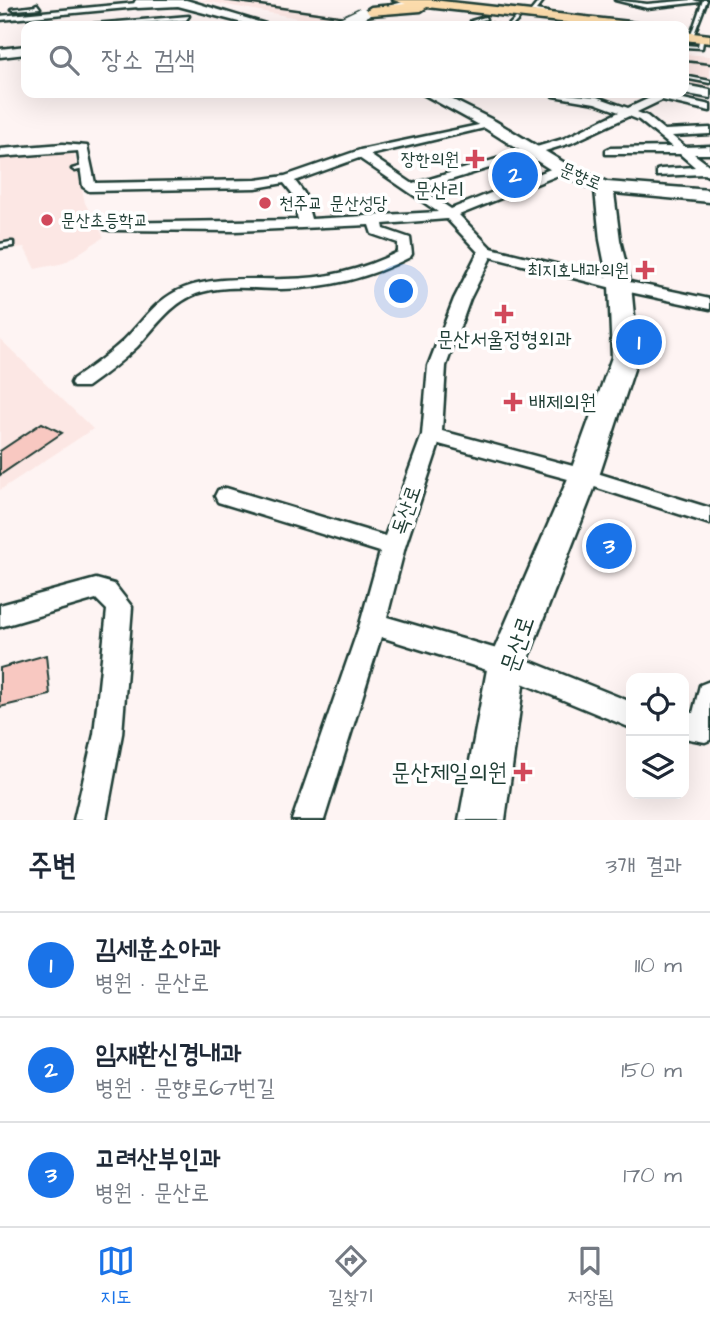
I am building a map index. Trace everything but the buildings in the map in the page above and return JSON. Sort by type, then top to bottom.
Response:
[{"type":"main road","points":[[140,3],[176,1],[249,21]]},
{"type":"main road","points":[[412,1],[586,21]]},
{"type":"main road","points":[[345,21],[369,6],[412,1],[573,21]]},
{"type":"main road","points":[[369,6],[452,4],[473,8]]},
{"type":"main road","points":[[0,53],[21,51]]},
{"type":"main road","points":[[689,90],[710,94]]},
{"type":"main road","name":"문향로","points":[[438,98],[489,124],[562,169],[604,187],[710,197]]},
{"type":"main road","name":"문산로","points":[[482,820],[507,664],[584,476],[625,357],[620,285],[610,240],[604,187]]},
{"type":"street","points":[[0,18],[150,0]]},
{"type":"street","points":[[619,0],[647,6],[696,2]]},
{"type":"street","points":[[0,11],[47,3]]},
{"type":"street","points":[[188,21],[202,7]]},
{"type":"street","points":[[584,98],[597,100],[643,118],[709,171]]},
{"type":"street","points":[[412,188],[567,141],[659,98]]},
{"type":"street","points":[[675,98],[710,108]]},
{"type":"street","points":[[0,153],[62,147],[83,148],[81,168],[89,187],[256,184],[287,179],[360,154],[489,124]]},
{"type":"street","points":[[661,133],[710,131]]},
{"type":"street","points":[[610,152],[710,150]]},
{"type":"street","points":[[360,154],[450,214],[486,251],[620,285],[710,304]]},
{"type":"street","points":[[110,226],[207,228],[450,214],[562,169]]},
{"type":"street","points":[[661,173],[709,171]]},
{"type":"street","points":[[287,179],[298,193],[305,222]]},
{"type":"street","points":[[80,383],[137,336],[162,304],[190,291],[217,283],[284,284],[339,280],[380,268],[405,254],[405,241],[377,231],[376,220]]},
{"type":"street","name":"독산로","points":[[308,820],[373,624],[393,547],[432,435],[437,366],[462,299],[486,251]]},
{"type":"street","points":[[432,435],[584,476],[710,516]]},
{"type":"street","points":[[226,496],[393,547]]},
{"type":"street","points":[[0,616],[96,589],[105,591],[120,607],[108,734],[90,820]]},
{"type":"street","points":[[373,624],[507,664],[626,713]]},
{"type":"street","points":[[689,725],[705,727],[710,694]]},
{"type":"lane","points":[[542,0],[534,11],[613,21]]},
{"type":"lane","points":[[705,0],[695,38],[710,48]]},
{"type":"lane","points":[[473,21],[485,18]]},
{"type":"lane","points":[[689,78],[710,82]]},
{"type":"lane","points":[[0,246],[10,244]]},
{"type":"shaded area","points":[[199,0],[233,0],[388,21],[314,21]]},
{"type":"shaded area","points":[[689,54],[710,56],[710,89],[689,85]]},
{"type":"shaded area","name":"문산초등학교","points":[[73,149],[85,203],[104,237],[64,263],[35,269],[24,247],[0,250],[0,155]]},
{"type":"shaded area","points":[[0,339],[93,429],[0,490]]},
{"type":"railway","points":[[224,0],[374,21]]},
{"type":"railway","points":[[689,62],[710,64]]},
{"type":"place","name":"장한의원","points":[[475,159]]},
{"type":"place","name":"임재환신경내과","points":[[515,175]]},
{"type":"place","name":"천주교 문산성당","points":[[265,203]]},
{"type":"place","name":"문산초등학교","points":[[47,220]]},
{"type":"place","name":"최지호내과의원","points":[[645,270]]},
{"type":"place","name":"문산서울정형외과","points":[[504,314]]},
{"type":"place","name":"김세훈소아과","points":[[639,342]]},
{"type":"place","name":"배제의원","points":[[513,402]]},
{"type":"place","name":"고려산부인과","points":[[609,546]]},
{"type":"place","name":"문산제일의원","points":[[523,772]]},
{"type":"district","name":"문산리","points":[[439,190]]}]
